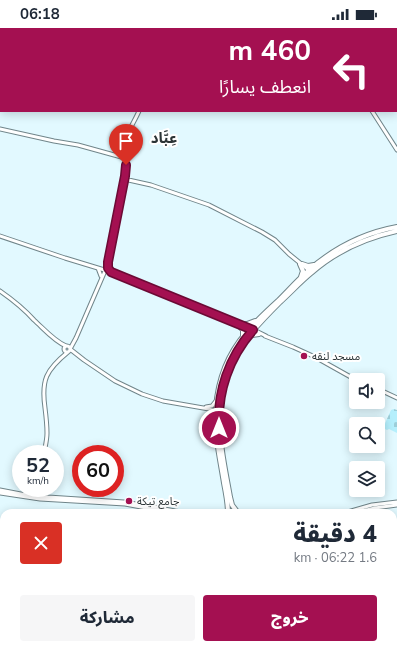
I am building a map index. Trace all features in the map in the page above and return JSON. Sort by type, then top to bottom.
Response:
[{"type":"main road","points":[[238,324],[258,322],[318,263],[338,249],[355,240],[397,227]]},
{"type":"main road","points":[[228,509],[217,445],[215,416],[216,400],[226,366],[244,338],[301,277],[334,255],[354,244],[376,236],[397,231]]},
{"type":"main road","points":[[300,263],[310,266],[318,263]]},
{"type":"main road","points":[[300,263],[303,271],[301,277]]},
{"type":"main road","points":[[235,509],[232,505],[230,497],[221,445],[219,417],[221,393],[227,374],[244,338],[260,334],[258,322]]},
{"type":"main road","points":[[238,324],[242,330],[244,338]]},
{"type":"street","points":[[45,445],[47,423],[43,394],[44,382],[50,370],[76,338],[107,263],[125,179],[126,165],[124,148],[126,138],[139,112]]},
{"type":"street","points":[[373,112],[397,150]]},
{"type":"street","points":[[0,128],[54,141],[78,145],[125,158]]},
{"type":"street","points":[[125,179],[151,185],[210,205],[275,240],[309,272]]},
{"type":"street","points":[[125,179],[129,181]]},
{"type":"street","points":[[123,188],[129,181]]},
{"type":"street","points":[[0,236],[112,272],[293,347],[315,357],[349,376]]},
{"type":"street","points":[[98,268],[107,263]]},
{"type":"street","points":[[107,263],[108,268],[112,272]]},
{"type":"street","points":[[98,268],[102,277]]},
{"type":"street","points":[[102,277],[112,272]]},
{"type":"street","points":[[0,291],[16,303],[67,349],[115,381],[142,394],[168,403],[202,407],[212,410],[215,416]]},
{"type":"street","points":[[385,392],[397,398]]},
{"type":"street","points":[[202,407],[212,406],[215,404],[216,400]]},
{"type":"street","points":[[0,492],[12,492]]},
{"type":"street","points":[[0,492],[12,493]]},
{"type":"street","points":[[49,497],[124,502],[165,509]]},
{"type":"street","points":[[62,497],[125,504],[152,509]]},
{"type":"street","points":[[360,509],[397,502]]},
{"type":"street","points":[[371,509],[397,505]]},
{"type":"green space","points":[[391,410],[397,410],[397,433],[389,429],[385,429],[385,424]]},
{"type":"place","name":"مسجد لنقه","points":[[304,356]]},
{"type":"place","name":"جامع تيكة","points":[[129,501]]},
{"type":"district","name":"عِبَّاد","points":[[164,138]]},
{"type":"route","points":[[126,165],[123,188],[108,262],[108,268],[111,272],[253,330],[240,346],[230,364],[222,389],[219,428]]}]
